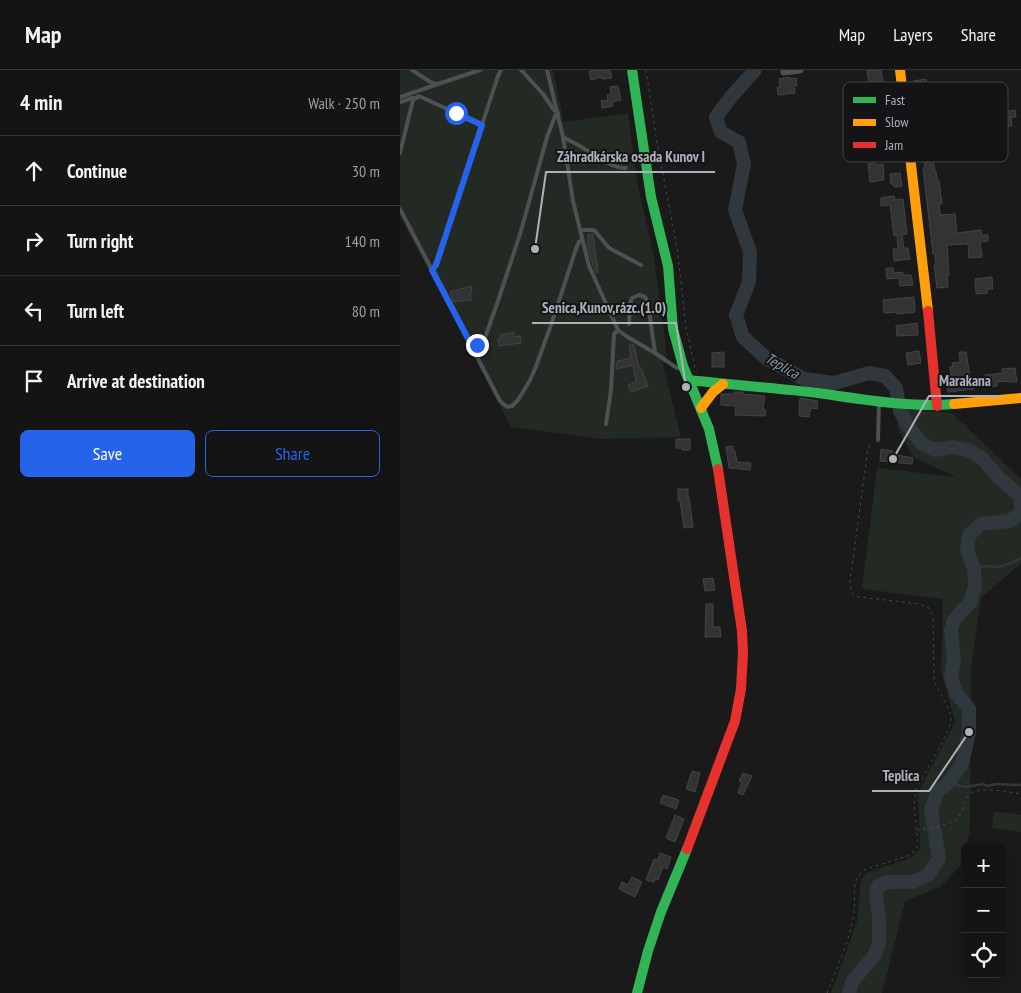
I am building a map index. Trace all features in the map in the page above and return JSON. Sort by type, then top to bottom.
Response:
[{"type":"main road","points":[[632,70],[651,198],[668,266],[673,329],[683,366],[693,377],[711,436],[719,471],[736,584],[743,653],[741,690],[737,713],[684,856],[661,912],[650,943],[637,993]]},
{"type":"main road","points":[[911,162],[937,406]]},
{"type":"main road","points":[[693,377],[723,384],[937,406],[1021,398]]},
{"type":"main road","points":[[701,408],[717,388],[723,384]]},
{"type":"street","points":[[784,72],[800,70]]},
{"type":"lane","points":[[412,70],[432,83],[438,84]]},
{"type":"lane","points":[[400,97],[480,70]]},
{"type":"lane","points":[[432,270],[436,265],[501,70]]},
{"type":"lane","points":[[522,70],[558,113]]},
{"type":"lane","points":[[547,70],[563,137],[573,200],[589,266],[618,330],[677,368],[683,366]]},
{"type":"lane","points":[[400,102],[420,96],[482,125]]},
{"type":"lane","points":[[400,153],[414,98]]},
{"type":"lane","points":[[473,348],[482,342],[486,335],[521,231],[548,137],[555,116],[558,113]]},
{"type":"lane","points":[[563,137],[593,155],[620,168],[626,168]]},
{"type":"lane","points":[[400,209],[500,401],[507,407],[512,406],[518,400],[535,369],[577,246],[582,240]]},
{"type":"lane","points":[[580,230],[595,231],[609,248],[641,266]]},
{"type":"lane","points":[[629,324],[632,298],[640,295],[645,297],[648,304],[655,353]]},
{"type":"lane","points":[[606,424],[611,390],[614,334],[618,330]]},
{"type":"lane","points":[[878,440],[884,401]]},
{"type":"path","points":[[646,70],[657,143],[677,247],[693,377]]},
{"type":"path","points":[[827,993],[851,929],[856,879],[866,869],[908,856],[915,851],[918,845],[914,804],[916,789],[940,747],[949,728],[951,716],[934,681],[933,616],[929,608],[920,604],[859,597],[851,591],[850,582],[868,448],[878,440]]},
{"type":"path","points":[[916,830],[950,823],[959,816],[968,796],[971,794],[982,791],[1021,794]]},
{"type":"shaded area","points":[[400,70],[553,70],[564,122],[628,113],[637,182],[654,258],[667,356],[663,364],[681,437],[604,439],[511,427],[400,216]]},
{"type":"shaded area","points":[[903,409],[952,413],[1021,479],[1021,563],[981,598],[971,669],[970,831],[967,843],[961,843],[961,865],[940,887],[905,901],[882,993],[831,993],[857,922],[861,880],[867,873],[911,858],[920,847],[918,795],[955,722],[941,670],[943,599],[862,589],[877,468],[956,477],[913,457],[898,430],[899,412]]},
{"type":"shaded area","points":[[994,811],[1021,815],[1021,832],[992,828]]},
{"type":"building","points":[[610,70],[612,78],[602,79],[602,77],[591,80],[589,71]]},
{"type":"building","points":[[867,70],[881,70],[883,82],[868,82]]},
{"type":"building","points":[[790,77],[790,79],[796,78],[797,86],[794,86],[795,93],[778,95],[779,79]]},
{"type":"building","points":[[926,79],[926,82],[913,82]]},
{"type":"building","points":[[618,86],[621,100],[612,102],[613,106],[602,108],[601,101],[608,100],[607,95],[611,94],[610,87]]},
{"type":"building","points":[[1015,110],[1016,117],[1011,117],[1012,126],[1008,126],[1008,111]]},
{"type":"building","points":[[924,162],[934,162],[939,181],[942,204],[939,204],[940,215],[955,214],[957,233],[981,230],[982,235],[988,235],[988,241],[980,242],[982,257],[969,258],[968,244],[947,245],[948,287],[937,288],[934,265],[936,265],[935,254],[933,254],[923,168],[925,167]]},
{"type":"building","points":[[874,163],[875,165],[883,164],[884,180],[870,182],[868,164]]},
{"type":"building","points":[[900,173],[902,186],[894,187],[891,184],[890,174]]},
{"type":"building","points":[[894,196],[895,200],[903,199],[907,234],[902,235],[904,248],[908,248],[910,259],[894,261],[893,249],[898,249],[897,235],[894,236],[890,205],[881,206],[881,198]]},
{"type":"building","points":[[593,234],[598,264],[598,272],[596,273],[588,248],[588,235]]},
{"type":"building","points":[[886,268],[893,268],[894,273],[903,272],[903,275],[911,275],[913,285],[900,286],[899,278],[887,279]]},
{"type":"building","points":[[992,277],[993,289],[987,289],[987,293],[976,294],[975,279]]},
{"type":"building","points":[[471,286],[471,300],[453,302],[450,292]]},
{"type":"building","points":[[914,297],[915,312],[884,313],[883,300]]},
{"type":"building","points":[[917,323],[918,335],[897,336],[896,326]]},
{"type":"building","points":[[514,332],[514,337],[520,336],[521,343],[499,346],[498,339],[501,339],[500,335]]},
{"type":"building","points":[[629,345],[634,345],[639,368],[641,368],[648,386],[631,392],[628,385],[636,382],[633,365],[617,369],[616,363],[631,358]]},
{"type":"building","points":[[919,351],[921,363],[908,365],[906,353]]},
{"type":"building","points":[[724,352],[724,367],[712,367],[712,353]]},
{"type":"building","points":[[959,352],[966,352],[974,389],[948,392],[947,382],[951,379],[950,367],[953,367],[952,363],[960,362]]},
{"type":"building","points":[[1015,368],[1017,382],[997,382],[997,386],[986,387],[985,375],[1003,373],[1002,369]]},
{"type":"building","points":[[734,392],[765,396],[763,409],[766,410],[765,416],[735,415],[736,406],[721,405],[721,394],[734,394]]},
{"type":"building","points":[[800,398],[818,401],[817,409],[811,408],[809,417],[799,416]]},
{"type":"building","points":[[676,439],[690,439],[690,450],[676,448]]},
{"type":"building","points":[[733,446],[737,462],[751,463],[750,470],[729,468],[726,447]]},
{"type":"building","points":[[881,449],[893,451],[892,454],[913,458],[912,464],[880,461]]},
{"type":"building","points":[[678,489],[688,489],[693,527],[684,528],[680,501],[678,501]]},
{"type":"building","points":[[713,578],[715,590],[705,591],[703,579]]},
{"type":"building","points":[[706,604],[713,604],[713,627],[720,627],[721,637],[705,637]]},
{"type":"building","points":[[692,771],[700,773],[695,792],[686,789]]},
{"type":"building","points":[[743,773],[752,776],[743,795],[738,793],[742,782],[739,781]]},
{"type":"building","points":[[663,795],[679,800],[676,809],[660,803]]},
{"type":"building","points":[[675,815],[684,819],[675,842],[666,838]]},
{"type":"building","points":[[660,853],[671,857],[667,869],[663,867],[658,880],[655,879],[654,882],[646,880],[654,859],[658,860]]},
{"type":"building","points":[[632,877],[642,882],[635,897],[619,889],[622,882],[628,885]]},
{"type":"waterway","name":"Teplica","points":[[755,70],[716,117],[721,132],[739,142],[744,164],[735,210],[750,252],[749,282],[736,315],[743,337],[766,358],[804,379],[834,383],[869,373],[885,376],[896,388],[900,411],[908,426],[922,444],[935,450],[953,447],[968,450],[983,459],[999,478],[1021,497],[1021,513],[1010,521],[981,524],[969,535],[967,550],[974,569],[975,586],[971,601],[954,620],[951,630],[954,660],[951,677],[956,693],[969,709],[969,732],[962,764],[948,783],[938,791],[931,809],[939,859],[928,875],[913,882],[888,882],[878,886],[876,894],[879,944],[874,956],[852,982],[849,993]]},
{"type":"waterway","points":[[974,569],[984,566],[998,567],[1021,558]]},
{"type":"waterway","points":[[948,783],[966,787],[983,784],[988,786],[996,784],[1021,785]]},
{"type":"traffic: fast","points":[[632,70],[651,197],[668,266],[673,329],[683,366],[709,429],[718,469]]},
{"type":"traffic: fast","points":[[689,380],[903,404],[954,404]]},
{"type":"traffic: fast","points":[[637,993],[661,912],[687,849]]},
{"type":"traffic: slow","points":[[900,70],[901,82]]},
{"type":"traffic: slow","points":[[911,162],[928,311]]},
{"type":"traffic: slow","points":[[701,408],[713,392],[723,384]]},
{"type":"traffic: slow","points":[[954,404],[1021,398]]},
{"type":"traffic: jam","points":[[928,311],[937,406]]},
{"type":"traffic: jam","points":[[687,849],[735,721],[741,689],[742,631],[718,469]]},
{"type":"place","name":"Záhradkárska osada Kunov I","points":[[535,249]]},
{"type":"place","name":"Senica,Kunov,rázc.(1.0)","points":[[686,387]]},
{"type":"place","name":"Marakana","points":[[893,459]]},
{"type":"place","name":"Teplica","points":[[969,732]]},
{"type":"route","points":[[456,113],[482,125],[436,265],[432,270],[473,348],[477,345]]}]
